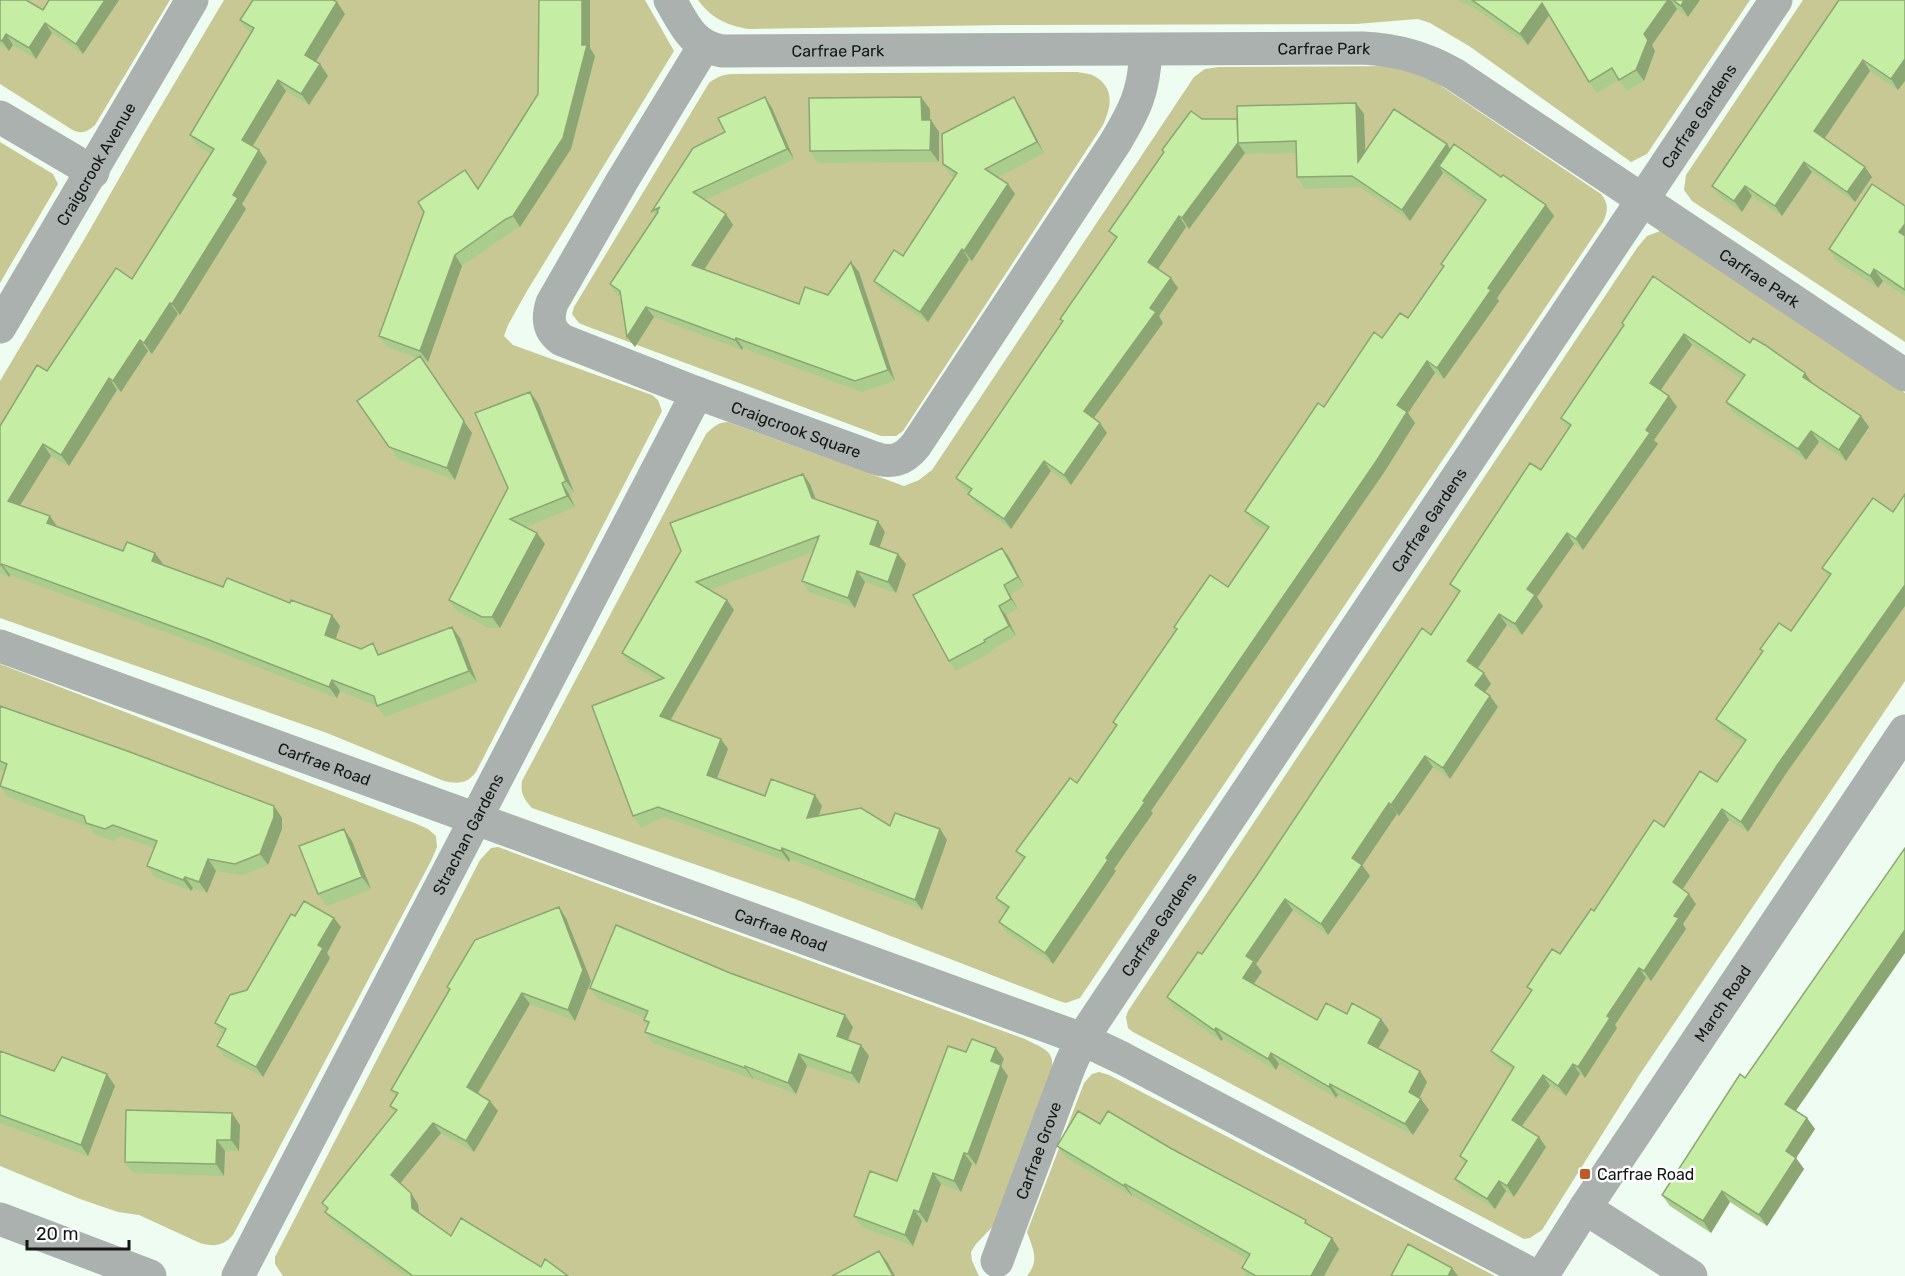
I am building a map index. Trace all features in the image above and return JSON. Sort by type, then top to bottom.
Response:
[{"type":"street","name":"Craigcrook Avenue","points":[[0,327],[192,0]]},
{"type":"street","points":[[670,0],[691,34],[704,46]]},
{"type":"street","name":"Carfrae Gardens","points":[[1082,1039],[1145,941],[1776,0]]},
{"type":"street","name":"Carfrae Park","points":[[704,46],[722,51],[1363,48],[1393,50],[1415,55],[1454,74],[1905,375]]},
{"type":"street","name":"Craigcrook Square","points":[[704,46],[622,181],[552,303],[549,312],[552,330],[562,340],[697,393],[881,460],[897,461],[916,445],[1129,119],[1143,84],[1146,50]]},
{"type":"street","points":[[0,117],[93,172]]},
{"type":"street","name":"Strachan Gardens","points":[[238,1276],[697,393]]},
{"type":"street","name":"Carfrae Road","points":[[0,646],[1082,1039],[1535,1276]]},
{"type":"street","name":"March Road","points":[[1542,1276],[1584,1208],[1905,731]]},
{"type":"street","name":"Carfrae Grove","points":[[997,1261],[1082,1039]]},
{"type":"street","points":[[1584,1208],[1691,1276]]},
{"type":"street","points":[[0,1219],[150,1276]]},
{"type":"green space","points":[[0,0],[170,0],[95,125],[81,132],[71,129],[0,84]]},
{"type":"green space","points":[[224,0],[645,0],[674,51],[527,291],[504,336],[513,345],[652,395],[658,400],[662,411],[476,772],[462,782],[444,781],[327,733],[0,618],[0,381]]},
{"type":"green space","points":[[698,0],[1750,0],[1647,154],[1631,162],[1469,46],[1430,23],[1418,19],[1356,24],[1005,25],[748,29],[720,20],[708,12]]},
{"type":"green space","points":[[1803,0],[1905,0],[1905,342],[1692,201],[1684,190],[1686,175]]},
{"type":"green space","points":[[1398,66],[1425,75],[1601,194],[1606,204],[1605,218],[1080,998],[1066,1003],[1059,1001],[795,899],[532,808],[529,805],[522,792],[522,781],[706,434],[711,429],[718,424],[728,422],[904,486],[919,480],[932,470],[1194,77],[1205,69],[1219,67]]},
{"type":"green space","points":[[1077,72],[1094,76],[1102,82],[1109,93],[1108,112],[1103,125],[903,431],[896,436],[881,436],[586,326],[579,323],[572,314],[574,307],[709,83],[718,77],[736,74]]},
{"type":"green space","points":[[0,142],[53,174],[58,184],[0,283]]},
{"type":"green space","points":[[1660,231],[1905,393],[1905,681],[1640,1074],[1542,1230],[1524,1239],[1133,1032],[1128,1028],[1126,1017],[1637,248],[1647,236]]},
{"type":"green space","points":[[0,664],[417,824],[436,836],[437,847],[431,861],[233,1235],[222,1243],[210,1245],[200,1243],[139,1215],[118,1212],[80,1199],[0,1166]]},
{"type":"green space","points":[[498,847],[1025,1039],[1046,1050],[1051,1058],[1052,1070],[999,1220],[971,1252],[972,1261],[979,1276],[283,1276],[275,1264],[275,1257],[480,860],[491,848]]},
{"type":"green space","points":[[1099,1072],[1109,1075],[1495,1276],[1027,1276],[1034,1260],[1027,1232],[1084,1083],[1092,1074]]},
{"type":"building","points":[[0,0],[26,0],[43,10],[49,0],[105,0],[76,44],[45,23],[29,48],[6,34],[2,41],[0,40]]},
{"type":"building","points":[[253,0],[333,0],[337,2],[305,55],[320,64],[301,94],[278,80],[242,140],[259,150],[233,195],[238,198],[172,304],[170,303],[144,343],[140,340],[113,381],[109,378],[61,455],[43,444],[8,501],[50,516],[47,523],[123,551],[127,542],[155,553],[152,561],[223,587],[227,578],[290,603],[291,600],[332,615],[325,635],[361,649],[373,643],[378,655],[452,627],[469,671],[377,706],[374,696],[332,680],[329,687],[204,638],[0,565],[0,426],[37,365],[47,371],[116,268],[132,279],[214,149],[190,135],[254,28],[240,20]]},
{"type":"building","points":[[539,0],[582,0],[582,45],[587,45],[563,138],[513,216],[455,255],[420,351],[379,336],[424,212],[418,202],[465,170],[478,189],[538,94]]},
{"type":"building","points":[[1472,0],[1668,0],[1644,34],[1648,40],[1636,70],[1619,80],[1612,68],[1589,82],[1542,3],[1520,34]]},
{"type":"building","points":[[1673,0],[1684,0],[1681,6]]},
{"type":"building","points":[[1839,0],[1905,0],[1905,59],[1891,79],[1863,60],[1814,131],[1865,167],[1847,192],[1804,162],[1775,206],[1745,186],[1734,201],[1712,186]]},
{"type":"building","points":[[765,97],[787,149],[693,192],[726,214],[692,265],[799,304],[805,287],[828,295],[851,262],[888,370],[855,381],[646,307],[627,337],[620,291],[610,284],[658,212],[660,207],[652,211],[693,148],[725,132],[718,118]]},
{"type":"building","points":[[921,97],[922,120],[931,120],[930,150],[810,151],[809,98]]},
{"type":"building","points":[[1014,97],[1037,142],[985,169],[1008,184],[920,312],[874,281],[894,250],[903,256],[957,173],[943,164],[942,134]]},
{"type":"building","points":[[1356,103],[1358,162],[1394,109],[1447,144],[1402,210],[1352,176],[1297,177],[1296,141],[1238,143],[1237,106]]},
{"type":"building","points":[[1191,111],[1202,119],[1237,119],[1238,143],[1182,218],[1179,216],[1148,262],[1171,278],[1150,308],[1156,312],[1084,411],[1100,423],[1064,475],[1044,461],[1004,519],[968,494],[972,489],[956,478],[1063,321],[1060,319],[1117,237],[1109,231],[1164,152],[1162,150]]},
{"type":"building","points":[[1454,144],[1546,205],[1488,288],[1491,290],[1437,368],[1427,361],[1397,405],[1407,412],[1377,460],[1143,801],[1145,802],[1106,858],[1108,860],[1045,953],[999,922],[1009,907],[996,898],[1025,857],[1016,851],[1070,778],[1077,783],[1117,725],[1113,722],[1177,629],[1174,627],[1210,575],[1228,587],[1269,527],[1245,511],[1318,403],[1324,407],[1374,332],[1382,338],[1400,313],[1408,318],[1444,266],[1441,264],[1486,200],[1439,166]]},
{"type":"building","points":[[1872,184],[1905,206],[1905,224],[1899,232],[1905,236],[1905,290],[1874,269],[1870,276],[1829,249]]},
{"type":"building","points":[[1653,276],[1750,343],[1753,338],[1765,345],[1805,373],[1803,377],[1861,416],[1839,450],[1811,431],[1798,449],[1726,402],[1745,375],[1684,334],[1650,383],[1669,396],[1646,430],[1650,433],[1576,539],[1567,533],[1527,589],[1535,595],[1515,624],[1499,614],[1467,661],[1484,673],[1475,685],[1490,696],[1443,768],[1425,756],[1391,805],[1389,803],[1352,858],[1362,865],[1321,924],[1285,899],[1246,956],[1254,961],[1243,978],[1317,1020],[1326,1003],[1347,1014],[1352,1003],[1381,1019],[1368,1043],[1420,1071],[1409,1092],[1421,1099],[1405,1124],[1330,1084],[1329,1087],[1271,1053],[1268,1059],[1216,1028],[1214,1030],[1167,997],[1198,952],[1202,954],[1257,875],[1422,628],[1431,635],[1460,591],[1450,584],[1530,463],[1541,470],[1571,425],[1561,418],[1624,325],[1622,323]]},
{"type":"building","points":[[420,356],[464,421],[447,468],[389,447],[357,401]]},
{"type":"building","points":[[530,392],[566,481],[562,483],[567,496],[510,519],[537,533],[492,617],[482,617],[449,600],[508,488],[475,413]]},
{"type":"building","points":[[803,474],[812,498],[878,521],[870,544],[898,554],[888,582],[857,571],[848,598],[802,581],[819,536],[696,582],[727,600],[660,716],[721,739],[707,775],[765,796],[771,779],[815,795],[807,818],[861,808],[890,826],[895,813],[940,829],[915,900],[782,848],[781,851],[658,807],[633,816],[592,706],[664,678],[622,653],[681,551],[670,523]]},
{"type":"building","points":[[1905,494],[1905,585],[1778,764],[1741,822],[1722,809],[1673,882],[1689,894],[1674,916],[1679,918],[1644,971],[1639,968],[1607,1016],[1610,1018],[1578,1067],[1573,1064],[1558,1086],[1543,1075],[1512,1120],[1539,1137],[1507,1186],[1499,1181],[1487,1199],[1455,1179],[1467,1161],[1460,1156],[1514,1067],[1491,1051],[1532,990],[1527,987],[1552,949],[1560,954],[1591,909],[1594,911],[1654,820],[1664,827],[1700,771],[1717,782],[1746,740],[1716,719],[1763,651],[1760,649],[1779,623],[1791,631],[1831,574],[1822,568],[1873,498],[1893,512]]},
{"type":"building","points":[[1002,548],[1018,577],[1004,585],[1011,599],[999,606],[1009,626],[949,661],[913,595]]},
{"type":"building","points":[[0,706],[274,806],[274,817],[260,854],[235,864],[208,859],[199,882],[185,877],[183,880],[147,866],[157,841],[113,825],[105,829],[86,823],[84,816],[0,786],[7,764],[0,761]]},
{"type":"building","points":[[344,829],[362,877],[318,894],[299,846]]},
{"type":"building","points":[[1905,848],[1905,930],[1785,1104],[1807,1118],[1786,1151],[1796,1158],[1759,1215],[1722,1191],[1703,1221],[1662,1195],[1740,1074],[1745,1078]]},
{"type":"building","points":[[304,901],[334,918],[318,945],[323,948],[256,1067],[217,1046],[226,1029],[215,1023],[230,995],[247,990],[291,914],[295,916]]},
{"type":"building","points":[[559,907],[583,970],[568,1010],[522,993],[467,1087],[490,1101],[466,1141],[433,1123],[391,1175],[411,1193],[412,1208],[451,1236],[461,1218],[541,1267],[545,1259],[568,1276],[413,1276],[325,1212],[328,1208],[322,1203],[397,1110],[390,1106],[398,1093],[391,1090],[450,989],[447,987],[475,940]]},
{"type":"building","points":[[616,925],[730,973],[845,1015],[837,1036],[861,1045],[851,1073],[799,1054],[788,1083],[645,1032],[649,1022],[644,1020],[648,1011],[590,988]]},
{"type":"building","points":[[972,1039],[996,1048],[991,1061],[1001,1065],[968,1154],[964,1153],[954,1181],[933,1173],[919,1212],[914,1210],[905,1235],[854,1216],[870,1171],[897,1181],[948,1046],[966,1052]]},
{"type":"building","points":[[0,1051],[54,1071],[62,1057],[107,1074],[81,1145],[0,1115]]},
{"type":"building","points":[[126,1110],[232,1113],[231,1140],[217,1140],[216,1164],[125,1162]]},
{"type":"building","points":[[1078,1111],[1100,1124],[1108,1111],[1172,1149],[1306,1220],[1305,1223],[1332,1238],[1311,1276],[1256,1276],[1242,1268],[1250,1254],[1125,1184],[1124,1186],[1057,1146]]},
{"type":"building","points":[[1408,1244],[1452,1268],[1448,1276],[1391,1276]]},
{"type":"building","points":[[879,1251],[893,1276],[832,1276]]},
{"type":"place","name":"Carfrae Road","points":[[1585,1174]]}]
